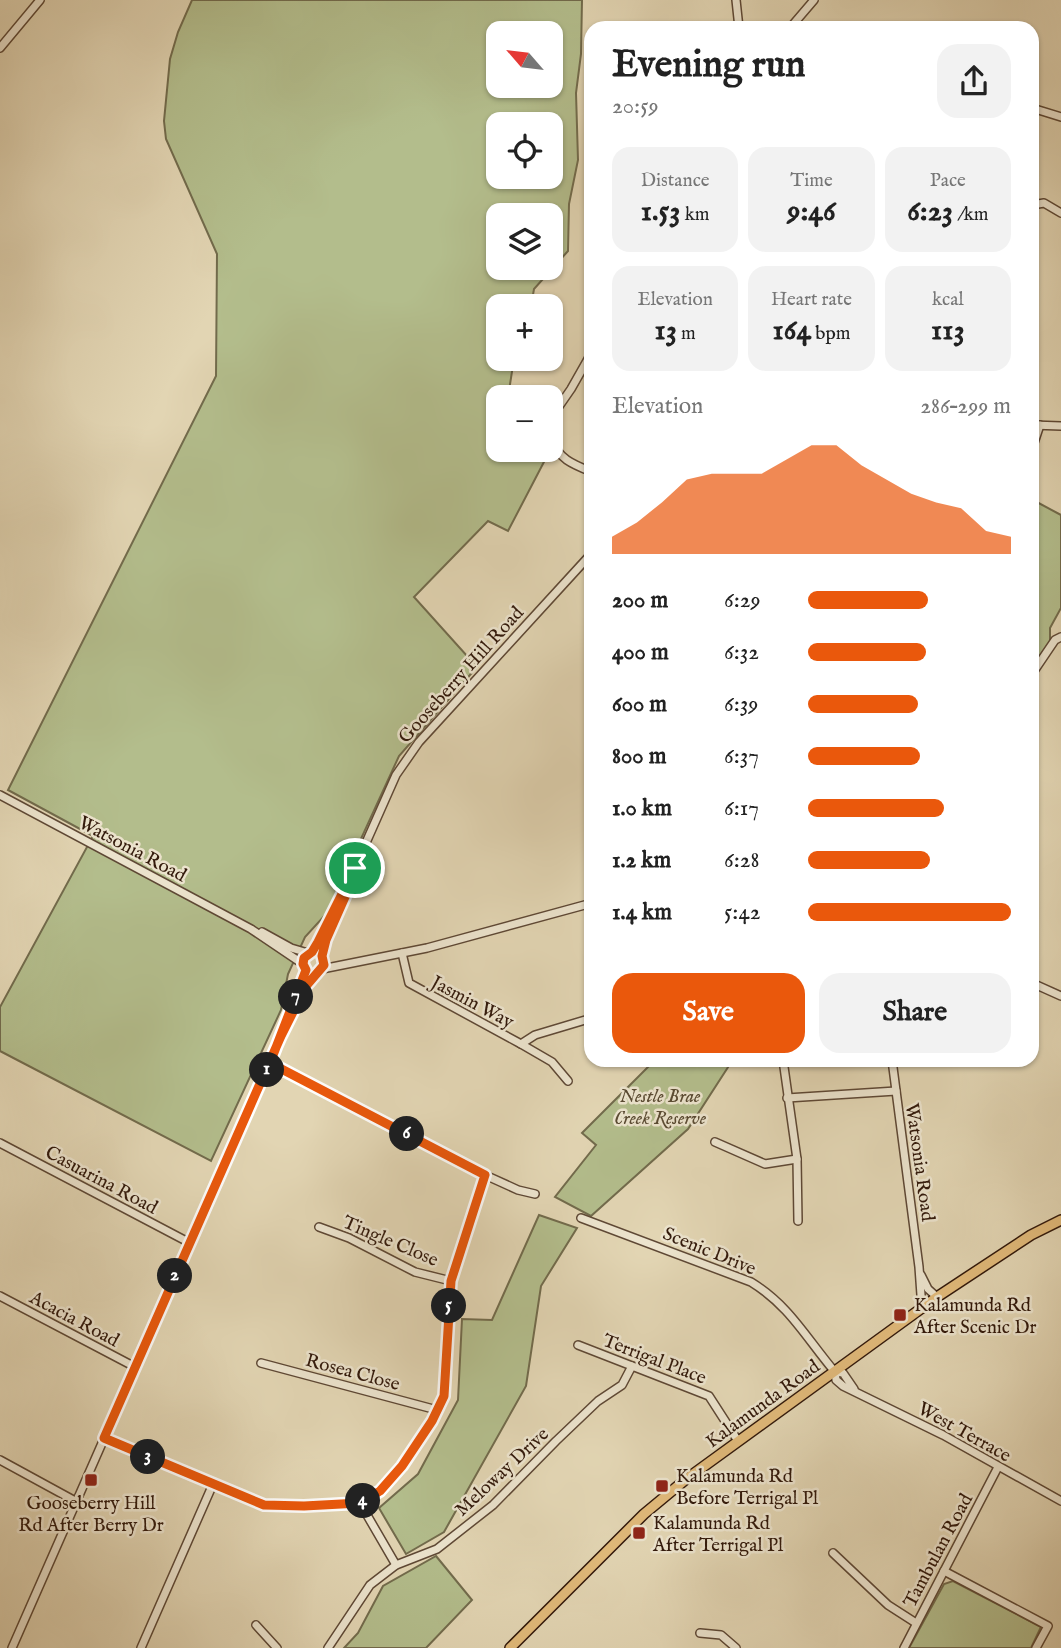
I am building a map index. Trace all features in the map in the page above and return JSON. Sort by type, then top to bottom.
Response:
[{"type":"main road","name":"Kalamunda Road","points":[[510,1648],[644,1514],[685,1480],[937,1297],[1031,1235],[1061,1220]]},
{"type":"street","points":[[0,48],[40,0]]},
{"type":"street","points":[[736,0],[738,21]]},
{"type":"street","points":[[796,21],[814,0]]},
{"type":"street","points":[[1039,110],[1061,117]]},
{"type":"street","points":[[1039,204],[1044,203],[1061,213]]},
{"type":"street","points":[[563,400],[584,365]]},
{"type":"street","points":[[1039,425],[1061,426]]},
{"type":"street","points":[[563,459],[584,468]]},
{"type":"street","name":"Gooseberry Hill Road","points":[[304,967],[304,958],[310,952],[355,868],[396,775],[419,742],[584,562]]},
{"type":"street","points":[[1039,664],[1055,640],[1061,637]]},
{"type":"street","name":"Watsonia Road","points":[[0,795],[251,929],[304,967],[319,971]]},
{"type":"street","name":"Gooseberry Hill Road","points":[[319,971],[326,940],[355,868]]},
{"type":"street","points":[[12,1648],[281,1036],[303,992],[319,971],[427,948],[584,905]]},
{"type":"street","name":"Watsonia Road","points":[[251,929],[267,934],[291,948],[323,956]]},
{"type":"street","name":"Jasmin Way","points":[[402,953],[409,983],[418,990],[521,1044],[535,1035],[584,1020]]},
{"type":"street","points":[[323,956],[342,965]]},
{"type":"street","points":[[281,1036],[297,996],[304,967]]},
{"type":"street","points":[[1039,986],[1061,996]]},
{"type":"street","points":[[521,1044],[552,1062],[568,1081]]},
{"type":"street","points":[[270,1063],[485,1175],[518,1190],[535,1194]]},
{"type":"street","points":[[784,1067],[797,1159],[797,1221]]},
{"type":"street","name":"Watsonia Road","points":[[893,1067],[922,1309]]},
{"type":"street","points":[[787,1098],[896,1091]]},
{"type":"street","points":[[715,1142],[765,1164],[797,1159]]},
{"type":"street","name":"Casuarina Road","points":[[0,1143],[190,1243]]},
{"type":"street","points":[[104,1438],[264,1505],[360,1503],[380,1491],[402,1466],[444,1396],[451,1281],[485,1175]]},
{"type":"street","name":"Scenic Drive","points":[[582,1218],[751,1282],[787,1309],[835,1372]]},
{"type":"street","name":"Tingle Close","points":[[319,1227],[349,1238],[415,1272],[451,1281]]},
{"type":"street","name":"Watsonia Road","points":[[919,1267],[928,1289],[937,1297]]},
{"type":"street","name":"Acacia Road","points":[[0,1296],[135,1367]]},
{"type":"street","name":"Terrigal Place","points":[[578,1345],[709,1396],[738,1441]]},
{"type":"street","name":"Rosea Close","points":[[261,1363],[437,1409]]},
{"type":"street","name":"Meloway Drive","points":[[328,1648],[365,1590],[396,1565],[437,1549],[493,1505],[598,1401],[622,1385],[632,1366]]},
{"type":"street","name":"West Terrace","points":[[835,1372],[843,1373],[853,1389],[1061,1501]]},
{"type":"street","points":[[0,1460],[77,1502]]},
{"type":"street","name":"Tambulan Road","points":[[904,1648],[998,1467]]},
{"type":"street","points":[[141,1648],[212,1484]]},
{"type":"street","points":[[360,1503],[396,1565]]},
{"type":"street","points":[[833,1553],[888,1605],[916,1623]]},
{"type":"street","points":[[944,1571],[1048,1626],[1036,1648]]},
{"type":"street","points":[[257,1625],[277,1648]]},
{"type":"street","points":[[700,1633],[722,1635],[736,1648]]},
{"type":"green space","points":[[192,0],[582,0],[581,54],[576,93],[578,160],[569,204],[568,251],[563,257],[563,203],[486,203],[486,280],[542,280],[533,294],[486,294],[486,371],[512,371],[510,385],[486,385],[486,462],[544,462],[508,531],[488,521],[414,597],[477,667],[399,756],[327,913],[305,937],[288,974],[281,1010],[211,1161],[0,1051],[0,1007],[93,836],[8,790],[216,376],[217,254],[166,139],[164,121],[170,59]]},
{"type":"green space","points":[[1039,503],[1061,515],[1061,608],[1050,628],[1050,648],[1039,665]]},
{"type":"green space","name":"Nestle Brae Creek Reserve","points":[[648,1067],[728,1067],[688,1129],[591,1216],[555,1197],[596,1145],[582,1133]]},
{"type":"green space","points":[[539,1215],[577,1228],[541,1286],[526,1386],[444,1532],[406,1554],[379,1508],[418,1474],[458,1400],[462,1319],[492,1320]]},
{"type":"green space","points":[[436,1556],[472,1600],[426,1648],[344,1648],[358,1633],[383,1586]]},
{"type":"green space","points":[[953,1581],[1041,1627],[1031,1648],[909,1648],[944,1584]]},
{"type":"place","name":"Kalamunda Rd After Scenic Dr","points":[[900,1315]]},
{"type":"place","name":"Gooseberry Hill Rd After Berry Dr","points":[[91,1480]]},
{"type":"place","name":"Kalamunda Rd Before Terrigal Pl","points":[[662,1486]]},
{"type":"place","name":"Kalamunda Rd After Terrigal Pl","points":[[639,1533]]},
{"type":"route","points":[[355,868],[318,942],[304,958],[306,970],[297,996],[289,1009],[281,1036],[270,1063],[485,1175],[451,1281],[444,1396],[432,1421],[402,1466],[380,1491],[360,1503],[264,1505],[104,1438],[281,1036],[289,1025],[306,986],[324,965],[322,956],[326,940],[355,868]]}]
